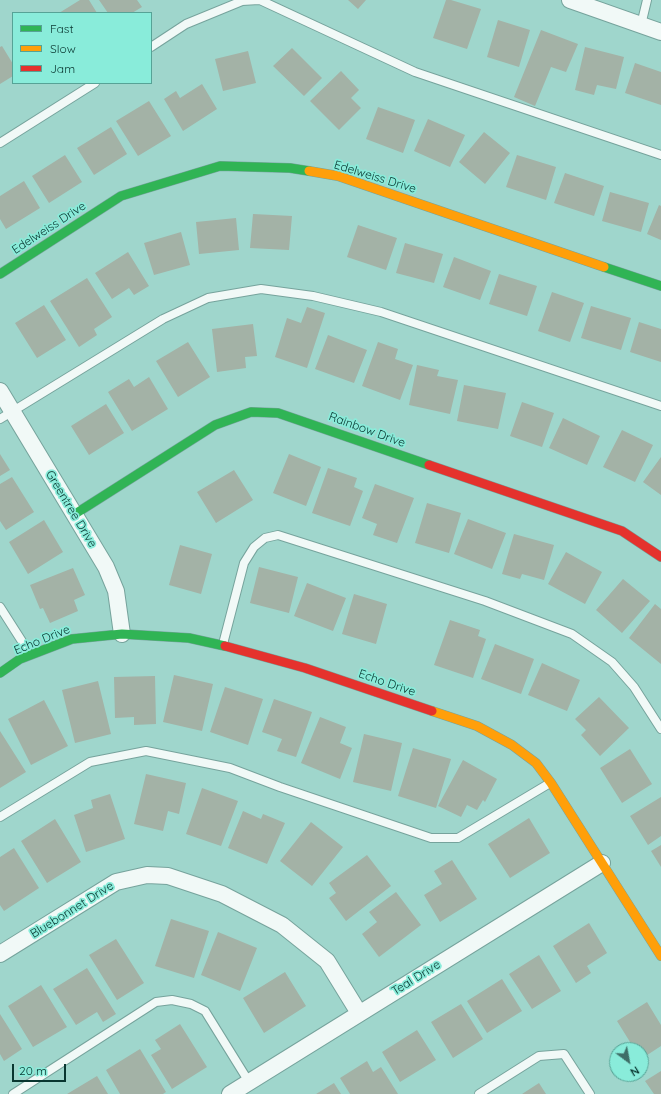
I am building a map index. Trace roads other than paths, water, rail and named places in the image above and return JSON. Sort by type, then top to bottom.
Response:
[{"type":"street","points":[[570,0],[661,32]]},
{"type":"street","name":"Edelweiss Drive","points":[[0,274],[121,196],[220,166],[290,168],[338,176],[661,286]]},
{"type":"street","name":"Greentree Drive","points":[[0,391],[6,415],[75,514],[106,567],[116,591],[122,634]]},
{"type":"street","name":"Rainbow Drive","points":[[75,514],[215,425],[250,412],[278,413],[315,424],[622,531],[661,556]]},
{"type":"street","name":"Echo Drive","points":[[0,673],[27,657],[72,639],[122,634],[189,638],[223,645],[305,668],[477,726],[512,745],[536,763],[551,783],[661,956]]},
{"type":"street","name":"Teal Drive","points":[[230,1094],[602,863]]},
{"type":"street","name":"Bluebonnet Drive","points":[[0,954],[116,882],[147,875],[168,876],[222,894],[282,925],[327,961],[359,1013]]},
{"type":"lane","points":[[152,45],[186,24],[242,1],[260,0],[415,72],[661,155]]},
{"type":"lane","points":[[641,25],[647,0]]},
{"type":"lane","points":[[0,143],[93,84]]},
{"type":"lane","points":[[6,415],[163,319],[208,298],[260,289],[312,296],[380,312],[661,406]]},
{"type":"lane","points":[[223,645],[244,564],[254,547],[265,538],[278,535],[485,601],[572,634],[612,662],[634,687],[661,729]]},
{"type":"lane","points":[[0,607],[22,643],[27,657]]},
{"type":"lane","points":[[0,817],[90,762],[146,751],[230,768],[280,787],[431,838],[458,838],[551,783]]},
{"type":"lane","points":[[13,1094],[156,1002],[172,1000],[191,1004],[205,1011],[249,1082]]},
{"type":"lane","points":[[479,1094],[539,1056],[564,1054],[590,1094]]}]
